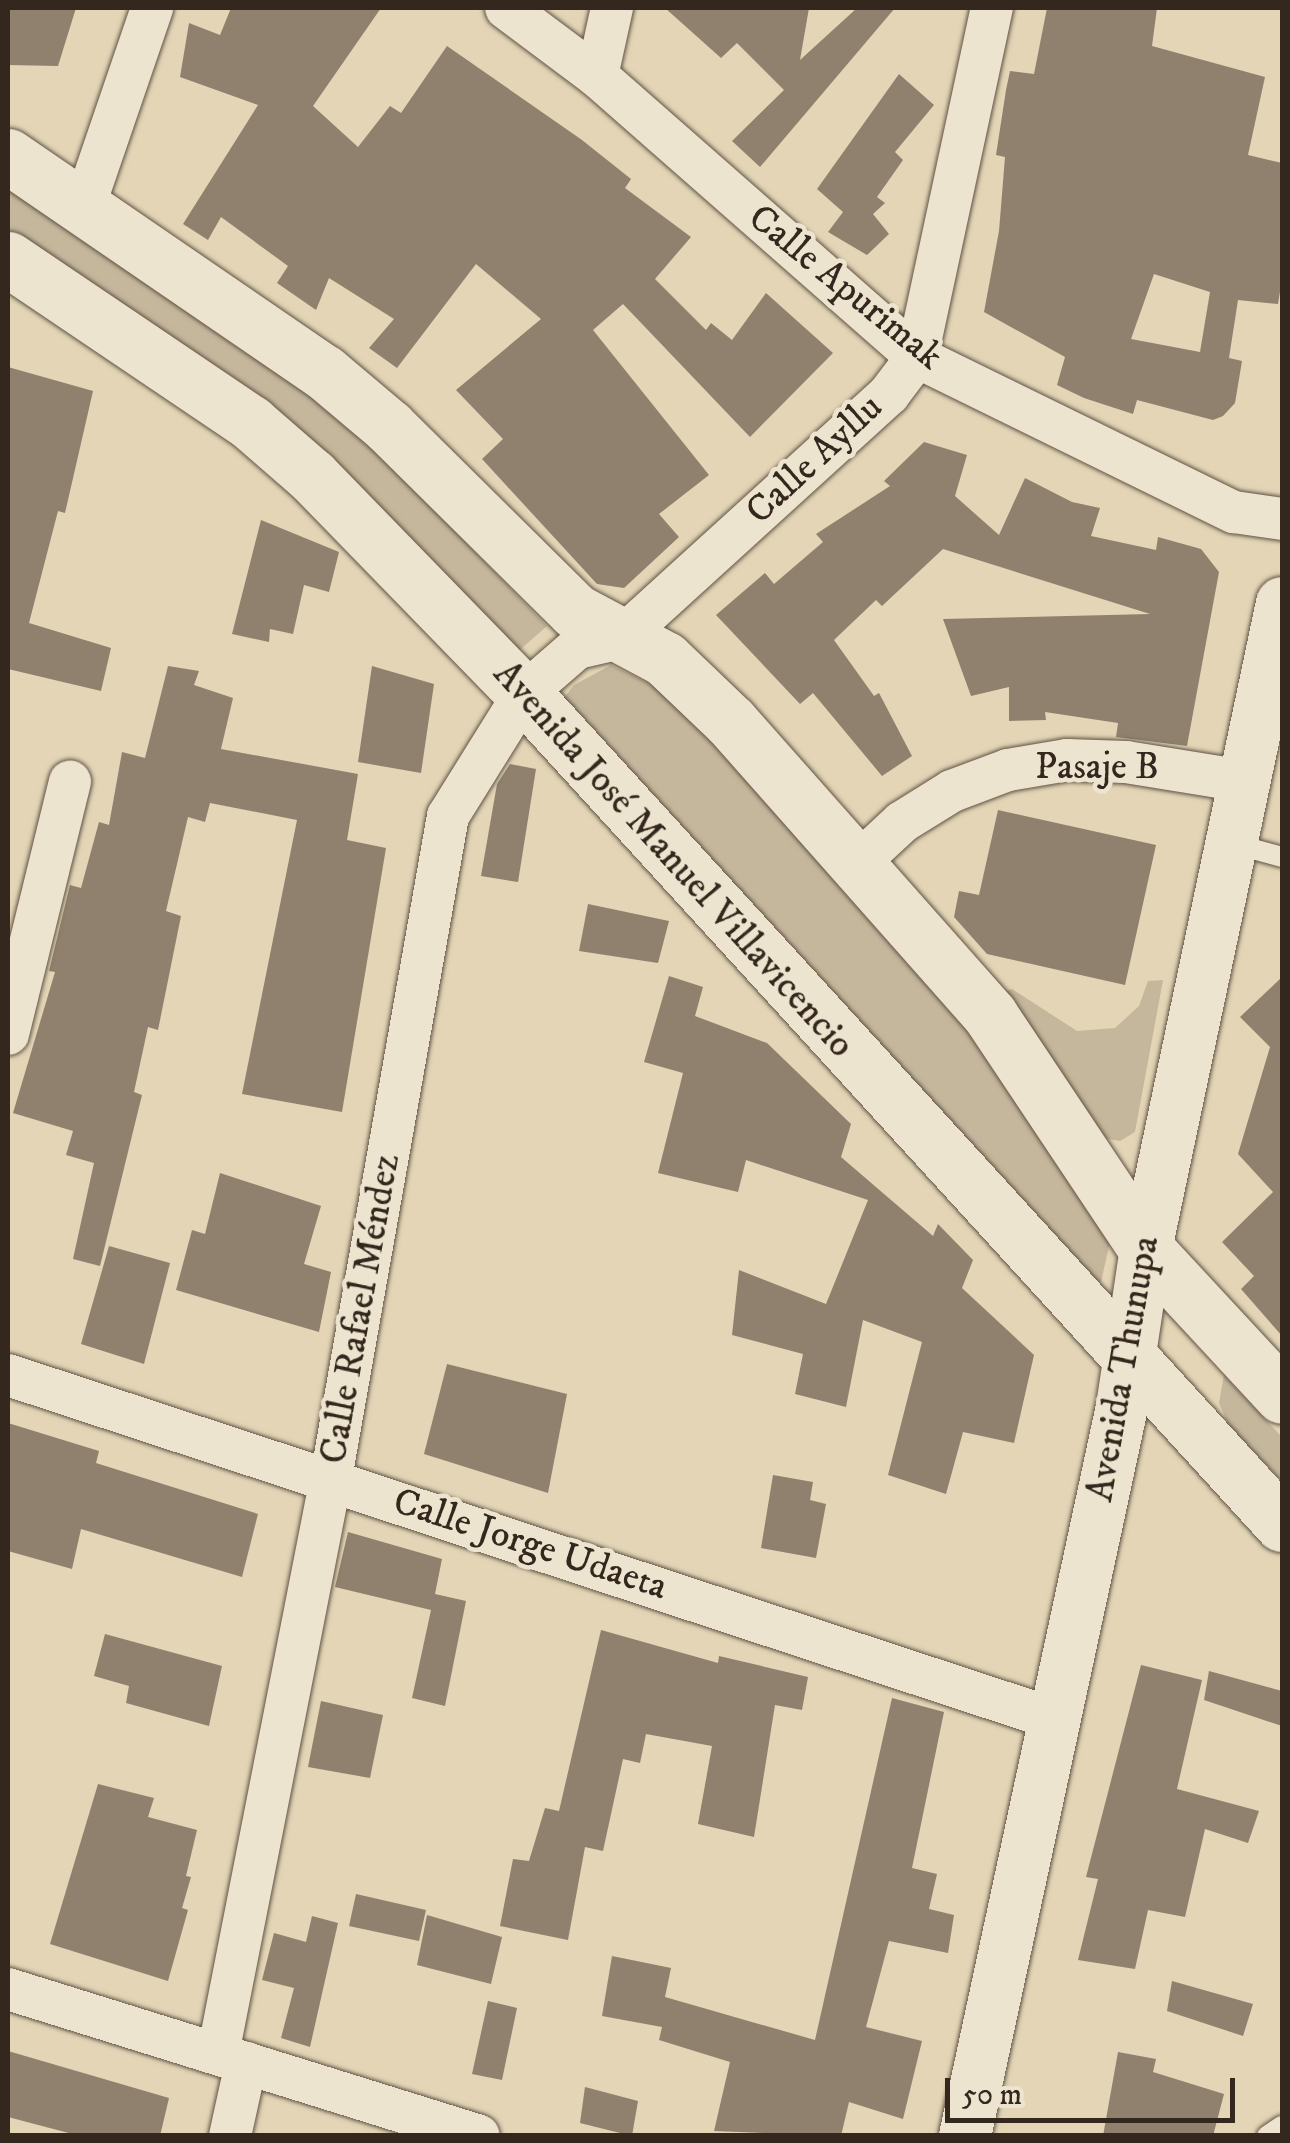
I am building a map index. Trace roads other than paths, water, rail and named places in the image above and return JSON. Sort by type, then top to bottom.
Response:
[{"type":"main road","points":[[8,156],[324,372],[389,426],[575,611],[678,671],[858,862],[990,1015],[1146,1249],[1282,1396]]},
{"type":"main road","name":"Avenida José Manuel Villavicencio","points":[[8,259],[252,424],[312,476],[524,694],[1129,1362],[1282,1524]]},
{"type":"street","points":[[84,207],[152,8]]},
{"type":"street","name":"Calle Apurimak","points":[[506,8],[597,76],[917,357],[1234,512],[1282,519]]},
{"type":"street","points":[[597,76],[612,8]]},
{"type":"street","name":"Calle Ayllu","points":[[621,638],[888,394],[917,357],[992,8]]},
{"type":"street","name":"Avenida Thunupa","points":[[965,2136],[1050,1718],[1129,1362],[1146,1249],[1282,603]]},
{"type":"street","name":"Calle Rafael Méndez","points":[[230,2136],[232,2059],[448,816],[524,694],[577,648],[621,638]]},
{"type":"street","name":"Pasaje B","points":[[858,862],[919,812],[1008,770],[1066,760],[1126,762],[1243,781]]},
{"type":"street","points":[[8,1034],[70,781]]},
{"type":"street","name":"Calle Jorge Udaeta","points":[[8,1375],[1050,1718]]},
{"type":"street","points":[[8,1989],[479,2136]]},
{"type":"lane","points":[[1230,843],[1282,856]]},
{"type":"lane","points":[[1267,2136],[1282,2126]]}]
